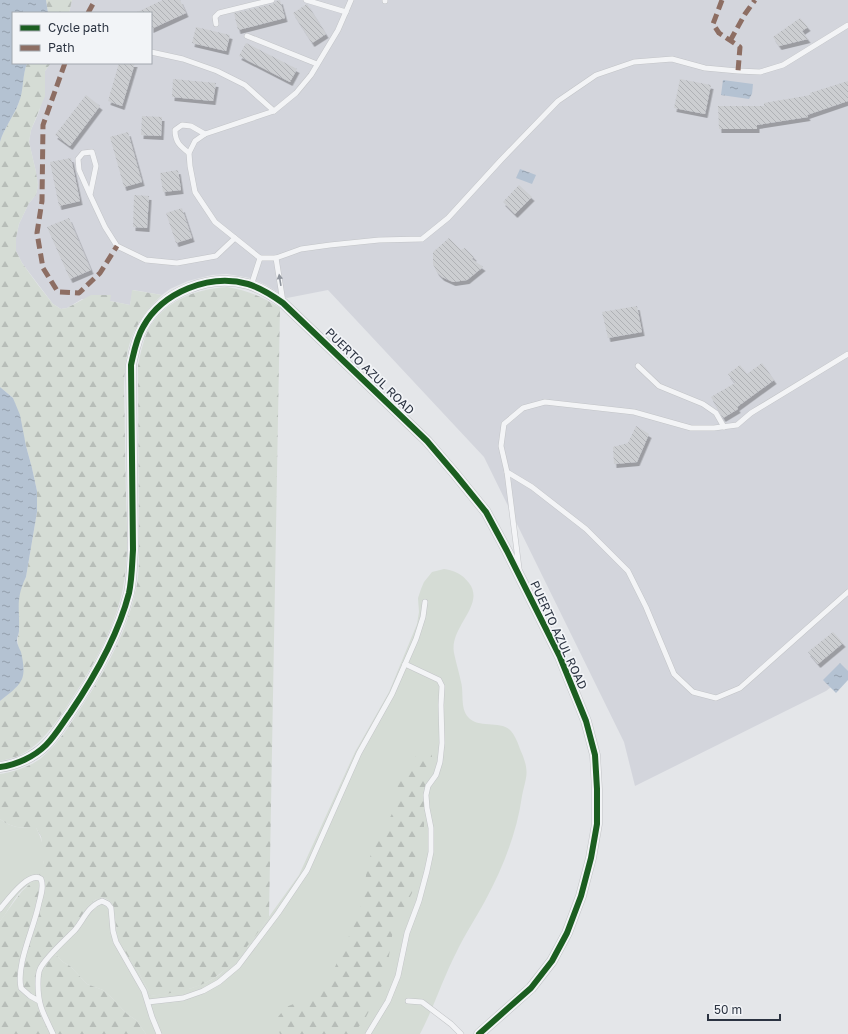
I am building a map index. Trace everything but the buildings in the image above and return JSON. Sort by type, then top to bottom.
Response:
[{"type":"street","name":"PUERTO AZUL ROAD","points":[[0,767],[9,766],[35,754],[46,745],[58,731],[81,696],[99,664],[116,631],[124,609],[132,574],[133,544],[131,365],[135,346],[142,327],[164,301],[190,287],[213,282],[227,281],[251,286],[264,291],[283,303],[427,441],[486,512],[560,657],[586,721],[595,755],[597,824],[591,858],[581,896],[567,933],[552,961],[531,988],[479,1034]]},
{"type":"lane","points":[[216,24],[215,17],[219,14],[250,2],[272,0]]},
{"type":"lane","points":[[306,0],[346,12]]},
{"type":"lane","points":[[351,0],[338,30],[317,64],[296,93],[274,111],[205,134],[195,141],[189,153],[195,192],[215,222],[260,258],[276,258],[301,249],[330,245],[379,240],[422,239],[448,218],[558,101],[596,75],[634,62],[672,59],[705,68],[760,72],[783,65],[848,25]]},
{"type":"lane","points":[[247,36],[317,64]]},
{"type":"lane","points":[[152,52],[183,59],[217,71],[245,85],[274,111]]},
{"type":"lane","points":[[189,153],[179,145],[175,139],[175,130],[182,125],[191,126],[205,134]]},
{"type":"lane","points":[[90,195],[96,166],[92,152],[83,153],[78,159],[79,170],[90,195],[105,227],[116,246],[146,260],[177,263],[216,256],[235,238]]},
{"type":"lane","points":[[251,286],[260,258]]},
{"type":"lane","points":[[276,258],[283,303]]},
{"type":"lane","points":[[520,577],[507,472],[501,446],[504,424],[523,408],[545,402],[634,412],[691,428],[737,425],[751,413],[848,354]]},
{"type":"lane","points":[[638,366],[659,386],[703,404],[716,413],[724,427]]},
{"type":"lane","points":[[507,472],[532,487],[586,528],[628,572],[646,607],[674,674],[693,692],[716,698],[740,688],[848,592]]},
{"type":"lane","points":[[148,1002],[183,998],[203,991],[219,982],[238,966],[278,913],[307,870],[359,753],[383,712],[406,664],[423,617],[425,602]]},
{"type":"lane","points":[[368,1034],[388,1000],[398,976],[407,933],[419,901],[431,852],[431,828],[426,795],[428,786],[436,775],[440,762],[442,742],[442,686],[439,680],[406,664]]},
{"type":"lane","points":[[0,910],[20,886],[29,879],[34,876],[38,876],[41,879],[42,888],[37,913],[21,964],[20,973],[21,988],[30,996],[39,1001]]},
{"type":"lane","points":[[53,1034],[41,1011],[39,1001],[38,980],[40,969],[48,958],[76,928],[86,913],[96,904],[102,902],[108,904],[112,908],[113,931],[116,942],[127,963],[138,979],[159,1034]]},
{"type":"lane","points":[[408,1001],[422,1002],[451,1024],[461,1034]]},
{"type":"shaded area","points":[[72,0],[848,0],[848,674],[826,691],[635,786],[624,742],[484,457],[328,290],[287,298],[266,285],[250,278],[227,274],[212,275],[188,281],[170,289],[162,295],[133,290],[130,305],[110,301],[82,299],[67,308],[61,309],[53,304],[22,263],[16,251],[16,238],[19,224],[29,203],[36,195],[38,185],[29,142],[31,130],[39,112],[45,87],[45,71],[50,64],[152,64],[152,12],[69,12]]},
{"type":"green space","points":[[46,0],[72,0],[69,12],[48,12]]},
{"type":"green space","points":[[27,64],[50,64],[45,71],[45,96],[31,130],[29,142],[38,185],[36,195],[29,203],[19,224],[16,238],[16,251],[22,263],[53,304],[61,309],[67,308],[91,295],[111,295],[110,301],[130,305],[132,290],[162,295],[143,316],[137,327],[128,349],[126,361],[124,389],[127,554],[123,588],[114,620],[92,666],[53,726],[31,749],[12,758],[0,761],[0,701],[16,687],[19,632],[18,601],[26,577],[37,512],[37,491],[13,398],[0,387],[0,142],[19,102]]},
{"type":"green space","points":[[227,287],[255,294],[280,308],[269,917],[241,953],[216,977],[194,988],[151,996],[138,971],[118,939],[113,905],[102,898],[97,899],[92,902],[74,927],[52,951],[63,962],[70,966],[87,984],[103,990],[111,997],[127,1014],[136,1020],[146,1034],[0,1034],[0,921],[22,891],[37,878],[41,872],[44,861],[41,836],[36,828],[21,828],[13,826],[0,819],[0,774],[21,769],[36,762],[59,739],[84,703],[111,658],[131,610],[139,567],[138,366],[148,330],[163,311],[182,298],[203,290]]},
{"type":"green space","points":[[444,569],[455,572],[464,577],[473,591],[473,600],[454,643],[454,653],[462,686],[464,709],[472,721],[483,724],[500,725],[510,730],[516,739],[523,756],[526,767],[526,780],[517,823],[503,863],[482,907],[463,938],[420,1034],[146,1034],[136,1020],[127,1014],[111,997],[103,990],[87,984],[70,966],[63,962],[52,951],[77,923],[91,903],[98,898],[103,898],[110,901],[113,905],[116,927],[131,960],[151,996],[192,988],[219,975],[230,965],[263,925],[299,875],[355,752],[389,692],[417,624],[419,612],[418,598],[424,582],[432,572]]},
{"type":"green space","points":[[423,748],[430,750],[432,755],[431,773],[424,789],[424,828],[418,850],[412,893],[393,930],[387,969],[383,983],[364,1021],[352,1034],[280,1034],[277,1027],[278,1017],[286,1007],[316,996],[331,976],[359,914],[371,854],[395,808],[399,781],[407,774],[418,751]]},
{"type":"green space","points":[[0,819],[8,824],[21,828],[36,828],[43,846],[44,861],[41,874],[19,894],[0,921]]},
{"type":"water","points":[[0,0],[46,0],[48,12],[12,12],[12,64],[27,64],[21,97],[0,142]]},
{"type":"water","points":[[723,80],[753,84],[752,94],[749,99],[721,95]]},
{"type":"water","points":[[520,169],[536,175],[532,184],[516,178]]},
{"type":"water","points":[[0,387],[13,398],[20,415],[37,491],[37,512],[26,577],[19,598],[19,631],[17,640],[24,669],[23,676],[18,685],[0,701]]},
{"type":"water","points":[[840,663],[848,671],[848,680],[836,693],[823,680]]},
{"type":"marked path","points":[[89,12],[95,0]]},
{"type":"marked path","points":[[722,0],[713,24],[719,33],[740,47],[738,71]]},
{"type":"marked path","points":[[730,41],[745,14],[755,0]]},
{"type":"marked path","points":[[65,64],[43,125],[42,201],[37,233],[43,268],[58,292],[79,293],[100,273],[117,246]]},
{"type":"cycle path","points":[[0,767],[30,757],[46,745],[52,738],[70,713],[97,670],[119,625],[130,588],[133,550],[131,365],[137,341],[143,327],[151,315],[162,304],[188,288],[218,281],[233,281],[248,284],[266,292],[283,303],[427,441],[486,512],[560,657],[586,721],[595,755],[597,824],[591,858],[581,896],[567,933],[552,961],[531,988],[479,1034]]}]
